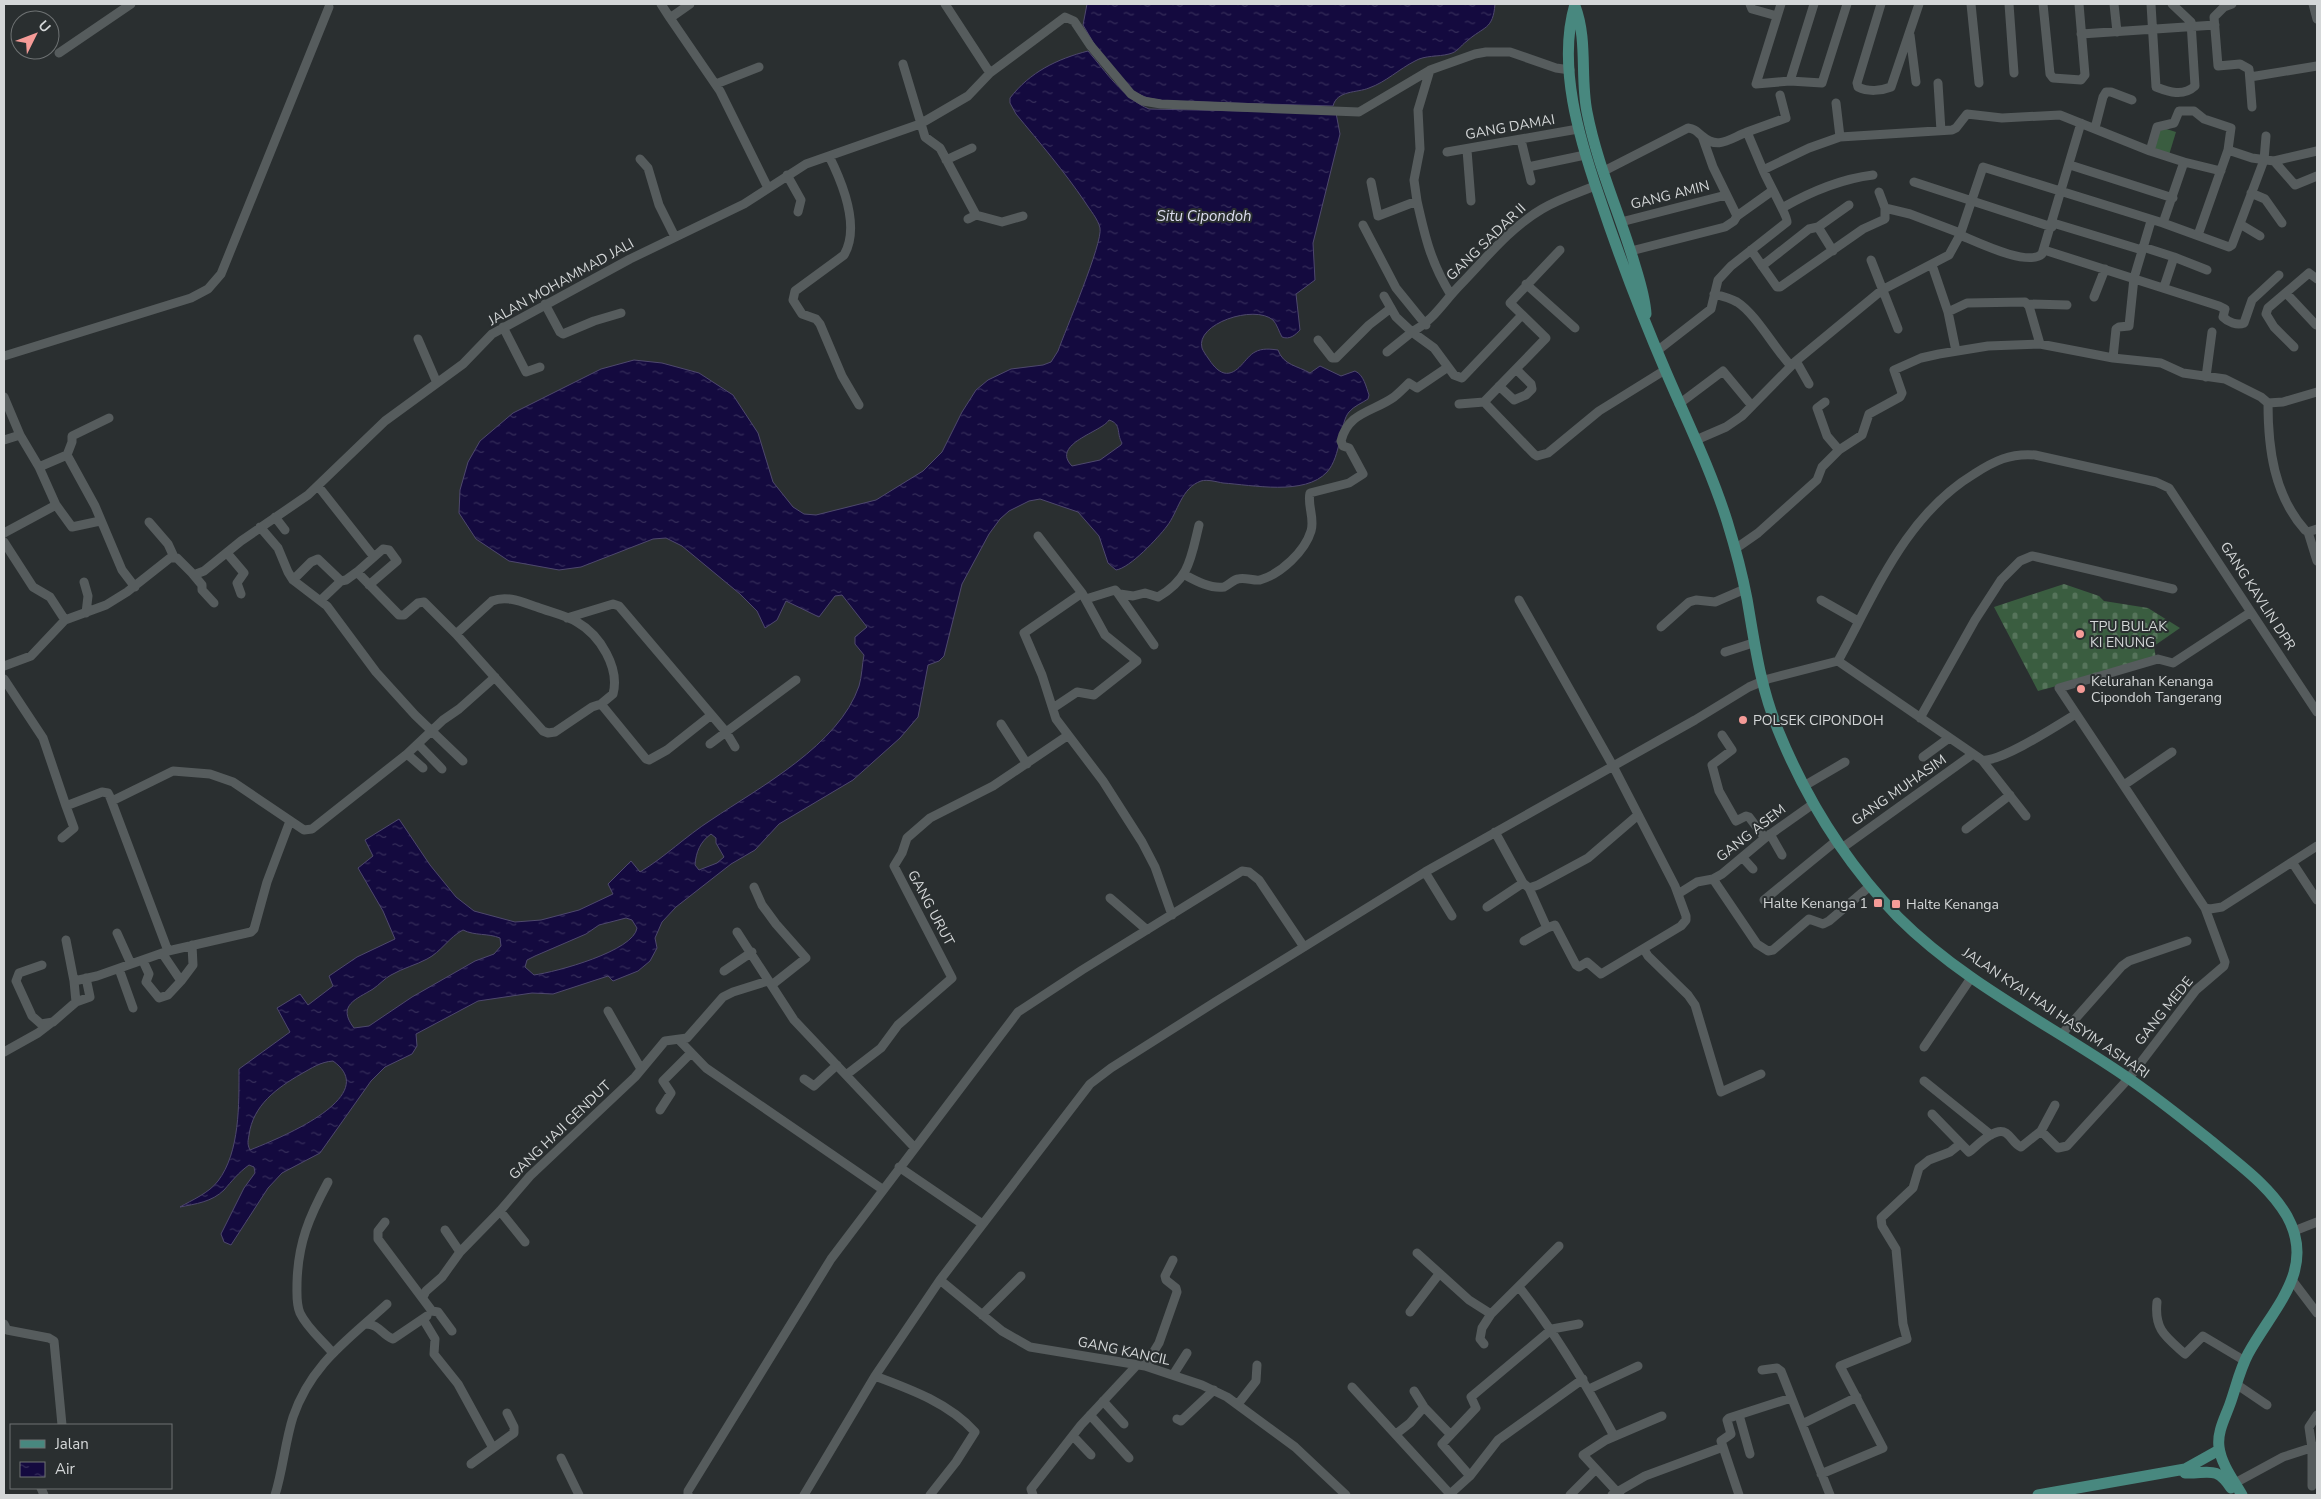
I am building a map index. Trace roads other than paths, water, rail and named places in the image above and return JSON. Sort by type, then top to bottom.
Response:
[{"type":"main road","name":"JALAN KYAI HAJI HASYIM ASHARI","points":[[1575,5],[1570,27],[1570,70],[1578,129],[1585,154],[1629,285],[1696,440],[1722,508],[1736,550],[1745,589],[1761,682],[1779,732],[1813,804],[1870,886],[1901,919],[1971,978],[2129,1078],[2253,1176],[2277,1202],[2294,1231],[2298,1254],[2292,1280],[2245,1361],[2221,1428],[2219,1450]]},
{"type":"main road","name":"JALAN KYAI HAJI HASYIM ASHARI","points":[[1575,5],[1582,27],[1587,112],[1604,171],[1631,251],[1643,295],[1646,321]]},
{"type":"main road","points":[[2045,1495],[2172,1472],[2193,1466],[2219,1450],[2241,1495]]},
{"type":"main road","points":[[2172,1472],[2187,1474],[2216,1472],[2223,1476],[2241,1495]]},
{"type":"street","points":[[60,52],[131,4]]},
{"type":"street","points":[[661,4],[716,84],[768,188]]},
{"type":"street","points":[[670,18],[690,4]]},
{"type":"street","points":[[945,4],[990,73]]},
{"type":"street","points":[[1750,4],[1752,9],[1777,16]]},
{"type":"street","points":[[1781,4],[1756,84],[1790,81],[1822,83],[1847,4]]},
{"type":"street","points":[[1790,81],[1814,4]]},
{"type":"street","points":[[1881,4],[1857,83],[1858,87],[1864,90],[1884,90],[1892,87],[1919,4]]},
{"type":"street","points":[[1971,4],[1979,82]]},
{"type":"street","points":[[2009,4],[2014,73]]},
{"type":"street","points":[[2043,4],[2050,74],[2054,78],[2081,80],[2085,75],[2079,4]]},
{"type":"street","points":[[2114,4],[2117,32]]},
{"type":"street","points":[[2151,4],[2156,87],[2173,94],[2191,90],[2195,86],[2191,22],[2172,4]]},
{"type":"street","points":[[2313,4],[2317,19]]},
{"type":"street","points":[[2226,5],[2214,17],[2218,66],[2245,66],[2249,69],[2252,107]]},
{"type":"street","points":[[4,356],[191,298],[208,289],[221,274],[329,7]]},
{"type":"street","name":"JALAN MOHAMMAD JALI","points":[[192,572],[196,574],[204,572],[260,527],[300,501],[385,421],[463,364],[487,338],[503,327],[674,237],[709,222],[806,164],[920,124],[968,96],[990,73],[1065,17],[1074,21],[1090,45],[1131,94],[1143,101],[1161,104],[1359,112],[1430,70]]},
{"type":"street","points":[[2082,34],[2215,25]]},
{"type":"street","points":[[1910,32],[1916,82]]},
{"type":"street","points":[[1450,294],[1437,272],[1430,253],[1417,202],[1414,180],[1420,149],[1418,110],[1430,70],[1474,54],[1499,51],[1510,52],[1556,68],[1570,70]]},
{"type":"street","points":[[903,64],[925,137],[930,142],[936,144],[946,160],[972,217],[1002,222],[1023,216]]},
{"type":"street","points":[[2250,77],[2317,66]]},
{"type":"street","points":[[716,84],[759,67]]},
{"type":"street","points":[[1938,83],[1941,131]]},
{"type":"street","points":[[2095,128],[2106,92],[2132,100]]},
{"type":"street","points":[[1604,171],[1688,128],[1696,130],[1716,144],[1786,118],[1780,95]]},
{"type":"street","points":[[1836,103],[1840,138]]},
{"type":"street","points":[[2150,151],[2157,127],[2174,123],[2179,111],[2194,111],[2204,119],[2231,128],[2228,150],[2198,236]]},
{"type":"street","points":[[1763,170],[1809,148],[1840,138],[1941,131],[1956,128],[1967,114],[2002,118],[2049,114],[2060,115],[2150,151],[2221,171]]},
{"type":"street","points":[[1885,208],[1910,214],[2027,258],[2039,257],[2044,250],[2052,225],[2081,123]]},
{"type":"street","name":"GANG DAMAI","points":[[1447,152],[1578,129]]},
{"type":"street","points":[[1657,351],[1709,312],[1713,305],[1718,280],[1751,250],[1787,222],[1788,219],[1772,191],[1746,132]]},
{"type":"street","points":[[1702,136],[1726,195],[1737,216]]},
{"type":"street","points":[[1696,440],[1726,427],[1752,406],[1794,363],[1882,290],[1949,255],[1960,234],[1972,202],[1981,169],[1985,166],[2230,246],[2264,160],[2266,136]]},
{"type":"street","points":[[1521,140],[1531,181]]},
{"type":"street","points":[[946,160],[972,148]]},
{"type":"street","points":[[1467,150],[1471,201]]},
{"type":"street","points":[[2228,150],[2274,162],[2317,151]]},
{"type":"street","points":[[1528,167],[1585,154]]},
{"type":"street","points":[[829,156],[841,180],[848,205],[849,237],[847,251],[795,291],[793,300],[802,314],[816,319],[820,324],[842,376],[859,405]]},
{"type":"street","points":[[640,159],[648,168],[659,205],[674,237]]},
{"type":"street","points":[[2163,223],[2184,162]]},
{"type":"street","points":[[2274,162],[2294,184],[2316,180]]},
{"type":"street","points":[[2070,165],[2172,198]]},
{"type":"street","points":[[1782,208],[1819,189],[1872,174]]},
{"type":"street","points":[[787,175],[801,200],[798,212]]},
{"type":"street","points":[[1372,182],[1378,216],[1417,202]]},
{"type":"street","points":[[1914,182],[1972,202],[2174,257],[2207,270]]},
{"type":"street","name":"GANG SADAR II","points":[[1426,325],[1450,294],[1494,249],[1535,213],[1553,203],[1595,186]]},
{"type":"street","points":[[1631,251],[1717,230],[1730,224],[1737,216],[1772,191]]},
{"type":"street","points":[[1751,250],[1777,287],[1780,287],[1863,229],[1884,219],[1885,208],[1879,192]]},
{"type":"street","points":[[2251,192],[2265,199],[2282,223]]},
{"type":"street","name":"GANG AMIN","points":[[1621,222],[1726,195]]},
{"type":"street","points":[[1762,266],[1809,229],[1818,228],[1848,205]]},
{"type":"street","points":[[2113,358],[2116,329],[2129,326],[2134,278],[2151,221]]},
{"type":"street","points":[[2240,224],[2260,236]]},
{"type":"street","points":[[1363,225],[1396,288],[1426,325],[1412,332],[1388,352]]},
{"type":"street","points":[[1818,228],[1833,251]]},
{"type":"street","points":[[1459,404],[1484,402],[1547,338],[1510,303],[1560,250]]},
{"type":"street","points":[[2044,250],[2222,307],[2225,309],[2223,317],[2240,324],[2246,318],[2252,300],[2279,275]]},
{"type":"street","points":[[2164,287],[2174,257]]},
{"type":"street","points":[[1870,260],[1898,330]]},
{"type":"street","points":[[1932,265],[1948,312],[1956,351]]},
{"type":"street","points":[[2094,296],[2104,269]]},
{"type":"street","points":[[2294,346],[2274,327],[2266,314],[2268,308],[2309,273],[2313,274],[2317,279]]},
{"type":"street","points":[[1526,284],[1575,328]]},
{"type":"street","points":[[2286,293],[2316,325]]},
{"type":"street","points":[[1714,294],[1730,299],[1745,309],[1777,351],[1794,363],[1809,384]]},
{"type":"street","points":[[1384,296],[1391,308],[1412,332],[1434,348],[1454,375],[1462,378],[1522,315]]},
{"type":"street","points":[[1948,312],[1967,303],[2067,305]]},
{"type":"street","points":[[545,304],[560,332],[563,334],[620,313]]},
{"type":"street","points":[[2028,304],[2040,344]]},
{"type":"street","points":[[1318,340],[1332,358],[1336,358],[1369,325],[1391,308]]},
{"type":"street","points":[[503,327],[526,372],[540,367]]},
{"type":"street","points":[[2206,377],[2212,332]]},
{"type":"street","points":[[418,339],[437,383]]},
{"type":"street","points":[[1736,550],[1758,533],[1817,480],[1822,467],[1839,450],[1862,436],[1870,414],[1902,395],[1894,370],[1921,358],[1988,346],[2040,344],[2113,358],[2161,363],[2183,373],[2225,379],[2261,397],[2268,403],[2283,402],[2317,392]]},
{"type":"street","points":[[1185,575],[1214,586],[1226,586],[1236,579],[1249,578],[1258,580],[1270,576],[1284,565],[1301,551],[1312,529],[1310,493],[1314,490],[1349,483],[1363,474],[1349,448],[1343,446],[1341,441],[1346,427],[1352,420],[1393,398],[1409,383],[1417,388],[1448,367]]},
{"type":"street","points":[[1499,386],[1514,400],[1526,396],[1532,389],[1531,384],[1516,369]]},
{"type":"street","points":[[1484,402],[1534,454],[1542,455],[1548,453],[1606,406],[1665,370]]},
{"type":"street","points":[[1679,404],[1722,371],[1752,406]]},
{"type":"street","points":[[4,397],[20,435],[40,467],[56,505],[72,527],[100,521]]},
{"type":"street","points":[[1825,402],[1816,408],[1827,436],[1839,450]]},
{"type":"street","points":[[2268,403],[2270,452],[2276,477],[2286,503],[2299,524],[2313,531],[2317,560]]},
{"type":"street","points":[[40,467],[67,455],[72,442],[72,436],[109,418]]},
{"type":"street","points":[[4,440],[20,435]]},
{"type":"street","name":"GANG KAVLIN DPR","points":[[1858,621],[1884,572],[1932,507],[1966,479],[2006,456],[2019,454],[2035,455],[2156,482],[2169,488],[2175,494],[2317,712]]},
{"type":"street","points":[[67,455],[96,506],[100,521],[122,570],[134,587]]},
{"type":"street","points":[[318,486],[374,557]]},
{"type":"street","points":[[4,533],[56,505]]},
{"type":"street","points":[[275,516],[285,530]]},
{"type":"street","points":[[149,522],[168,544],[174,557],[192,572],[202,585],[202,590],[214,603]]},
{"type":"street","points":[[1120,594],[1133,596],[1145,593],[1158,597],[1178,583],[1185,575],[1199,525]]},
{"type":"street","points":[[260,527],[278,548],[293,580],[321,600],[376,672],[415,715],[463,761]]},
{"type":"street","points":[[1038,536],[1084,596],[1105,635],[1136,661],[1094,695],[1077,692],[1052,708]]},
{"type":"street","points":[[4,542],[34,587],[50,597],[66,620]]},
{"type":"street","points":[[321,600],[341,581],[346,580],[386,549],[397,561],[369,585]]},
{"type":"street","points":[[227,553],[244,573],[237,583],[241,594]]},
{"type":"street","points":[[4,666],[31,656],[66,620],[106,605],[134,587],[167,560],[174,557]]},
{"type":"street","points":[[1920,718],[1986,602],[2001,580],[2025,558],[2037,557],[2172,589]]},
{"type":"street","points":[[293,580],[311,562],[318,559],[341,581]]},
{"type":"street","points":[[357,572],[399,615],[404,616],[418,603],[424,602],[456,634],[543,732],[555,732],[601,704],[613,694],[615,679],[613,668],[596,639],[587,629],[568,618],[518,600],[499,598],[492,601],[456,634]]},
{"type":"street","points":[[84,582],[88,596],[86,613]]},
{"type":"street","points":[[1661,627],[1689,602],[1696,600],[1715,602],[1745,589]]},
{"type":"street","points":[[1154,645],[1120,594],[1115,590],[1084,596],[1024,633],[1042,675],[1056,719],[1067,736],[1103,781],[1142,842],[1155,867],[1172,915]]},
{"type":"street","points":[[1519,600],[1613,766],[1678,894],[1686,916],[1684,924],[1601,974],[1590,963],[1587,962],[1579,967],[1576,965],[1555,925],[1524,941]]},
{"type":"street","points":[[804,1495],[875,1376],[940,1280],[1090,1084],[1111,1068],[1304,947],[1425,872],[1495,832],[1761,682],[1838,660],[1858,621],[1821,600]]},
{"type":"street","points":[[568,618],[613,604],[619,606],[710,716],[726,732],[735,747]]},
{"type":"street","points":[[2251,612],[2173,663],[2158,659],[2059,688],[2205,908],[2222,907],[2317,846]]},
{"type":"street","points":[[1725,652],[1753,644]]},
{"type":"street","points":[[1838,660],[1982,760],[2026,816]]},
{"type":"street","points":[[112,801],[119,800],[172,771],[210,774],[234,782],[304,830],[312,829],[407,754],[432,730],[495,677]]},
{"type":"street","points":[[4,679],[43,738],[74,828],[62,838]]},
{"type":"street","points":[[710,744],[796,680]]},
{"type":"street","points":[[601,704],[644,757],[649,760],[667,750],[710,716]]},
{"type":"street","points":[[1982,760],[1990,761],[2009,752],[2076,714]]},
{"type":"street","points":[[1001,724],[1026,764]]},
{"type":"street","points":[[1722,735],[1732,750],[1712,765],[1719,790],[1736,821],[1746,816],[1749,817],[1768,836],[1782,855]]},
{"type":"street","name":"GANG URUT","points":[[846,1075],[881,1048],[898,1025],[952,978],[895,869],[895,862],[902,853],[905,842],[930,818],[993,786],[1067,736]]},
{"type":"street","points":[[1923,757],[1949,738]]},
{"type":"street","points":[[418,744],[442,768]]},
{"type":"street","points":[[2124,785],[2172,752]]},
{"type":"street","points":[[407,754],[423,768]]},
{"type":"street","name":"GANG MUHASIM","points":[[1764,900],[1839,844],[1973,754]]},
{"type":"street","points":[[1804,786],[1845,762]]},
{"type":"street","points":[[66,806],[102,792],[108,793],[165,952],[181,980]]},
{"type":"street","points":[[1966,829],[2010,795]]},
{"type":"street","name":"GANG ASEM","points":[[1678,894],[1703,880],[1713,879],[1813,804]]},
{"type":"street","points":[[1487,907],[1526,885],[1538,885],[1588,858],[1638,815]]},
{"type":"street","points":[[74,981],[119,969],[165,952],[246,933],[254,929],[268,882],[290,821]]},
{"type":"street","points":[[1495,832],[1526,885],[1547,928]]},
{"type":"street","points":[[1743,858],[1753,869]]},
{"type":"street","points":[[2292,862],[2317,900]]},
{"type":"street","points":[[688,1495],[688,1490],[825,1268],[914,1146],[1018,1012],[1235,874],[1249,872],[1260,880],[1304,947]]},
{"type":"street","points":[[1425,872],[1452,916]]},
{"type":"street","points":[[1713,879],[1757,944],[1768,951],[1773,950],[1809,919],[1823,924],[1870,886]]},
{"type":"street","points":[[754,887],[762,904],[776,924],[806,958],[770,983]]},
{"type":"street","points":[[1110,898],[1147,930]]},
{"type":"street","name":"GANG MEDE","points":[[2129,1078],[2196,990],[2224,966],[2225,962],[2205,908]]},
{"type":"street","points":[[737,932],[752,952],[794,1020],[914,1146]]},
{"type":"street","points":[[117,933],[131,964]]},
{"type":"street","points":[[66,940],[76,1002]]},
{"type":"street","points":[[2061,1035],[2122,966],[2129,961],[2187,941]]},
{"type":"street","points":[[143,961],[149,974],[146,982],[159,998],[168,995],[192,965],[192,945]]},
{"type":"street","points":[[1646,947],[1645,951],[1648,956],[1688,994],[1695,1004],[1721,1092],[1761,1074]]},
{"type":"street","points":[[724,971],[752,952]]},
{"type":"street","points":[[42,965],[19,973],[16,981],[35,1021],[41,1024],[53,1022]]},
{"type":"street","points":[[119,969],[133,1008]]},
{"type":"street","points":[[4,1052],[38,1033],[76,1002],[90,997],[86,978]]},
{"type":"street","points":[[1924,1046],[1971,978]]},
{"type":"street","name":"GANG HAJI GENDUT","points":[[423,1297],[426,1291],[442,1277],[460,1252],[500,1211],[530,1176],[635,1077],[665,1041],[687,1038],[723,997],[733,992],[770,983]]},
{"type":"street","points":[[608,1011],[641,1069]]},
{"type":"street","points":[[680,1040],[706,1068],[882,1189]]},
{"type":"street","points":[[660,1110],[671,1093],[663,1081],[691,1053]]},
{"type":"street","points":[[804,1079],[814,1086],[837,1065]]},
{"type":"street","points":[[2041,1131],[2058,1148],[2067,1146],[2129,1078]]},
{"type":"street","points":[[1926,1082],[1991,1135]]},
{"type":"street","points":[[1932,1114],[1968,1152],[1999,1131],[2005,1133],[2020,1147],[2041,1131],[2055,1105]]},
{"type":"street","points":[[1821,1474],[1883,1448],[1840,1366],[1907,1340],[1900,1300],[1896,1249],[1882,1226],[1881,1218],[1913,1188],[1919,1168],[1929,1160],[1950,1152],[1960,1144]]},
{"type":"street","points":[[899,1166],[982,1223]]},
{"type":"street","points":[[328,1182],[311,1213],[302,1237],[298,1258],[297,1297],[298,1307],[305,1321],[332,1352]]},
{"type":"street","points":[[500,1211],[525,1242]]},
{"type":"street","points":[[385,1222],[378,1231],[378,1239],[432,1311],[438,1312],[452,1331]]},
{"type":"street","points":[[2294,1231],[2317,1222]]},
{"type":"street","points":[[445,1230],[460,1252]]},
{"type":"street","points":[[1484,1344],[1480,1339],[1482,1328],[1491,1314],[1559,1246]]},
{"type":"street","points":[[1417,1253],[1469,1300],[1491,1314]]},
{"type":"street","points":[[1034,1495],[1031,1489],[1090,1415],[1141,1366],[1158,1343],[1177,1292],[1176,1288],[1166,1280],[1165,1276],[1173,1260]]},
{"type":"street","points":[[1410,1312],[1439,1274]]},
{"type":"street","points":[[982,1315],[1021,1276]]},
{"type":"street","name":"GANG KANCIL","points":[[940,1280],[1009,1336],[1030,1347],[1141,1366],[1214,1390],[1238,1404],[1295,1446],[1346,1495]]},
{"type":"street","points":[[2292,1280],[2317,1312]]},
{"type":"street","points":[[1519,1287],[1552,1329],[1589,1389],[1614,1436]]},
{"type":"street","points":[[2157,1302],[2156,1312],[2159,1330],[2185,1354],[2203,1336],[2245,1361]]},
{"type":"street","points":[[275,1495],[293,1417],[312,1379],[332,1352],[387,1304]]},
{"type":"street","points":[[366,1324],[378,1327],[394,1339],[432,1311]]},
{"type":"street","points":[[423,1319],[435,1338],[434,1354],[458,1384],[493,1448]]},
{"type":"street","points":[[4,1324],[7,1330],[49,1338],[54,1341],[62,1424]]},
{"type":"street","points":[[1470,1476],[1442,1444],[1476,1408],[1471,1397],[1552,1329],[1578,1324]]},
{"type":"street","points":[[1173,1375],[1187,1353]]},
{"type":"street","points":[[1238,1404],[1256,1381],[1257,1365]]},
{"type":"street","points":[[1589,1389],[1638,1366]]},
{"type":"street","points":[[1762,1370],[1777,1368],[1781,1371],[1830,1495]]},
{"type":"street","points":[[875,1376],[904,1387],[939,1404],[974,1431],[975,1435],[930,1495]]},
{"type":"street","points":[[1352,1387],[1450,1495],[1470,1476],[1498,1440],[1583,1379]]},
{"type":"street","points":[[2236,1384],[2267,1405]]},
{"type":"street","points":[[1177,1419],[1181,1421],[1214,1390]]},
{"type":"street","points":[[1414,1391],[1424,1407],[1450,1434]]},
{"type":"street","points":[[1802,1424],[1857,1397]]},
{"type":"street","points":[[1739,1495],[1721,1441],[1731,1434],[1727,1420],[1791,1398]]},
{"type":"street","points":[[1103,1401],[1124,1424]]},
{"type":"street","points":[[1396,1434],[1410,1423],[1424,1407]]},
{"type":"street","points":[[471,1464],[514,1434],[514,1427],[507,1413]]},
{"type":"street","points":[[1090,1415],[1129,1458]]},
{"type":"street","points":[[2312,1486],[2315,1447],[2310,1427],[2317,1415]]},
{"type":"street","points":[[1662,1416],[1614,1436],[1584,1454],[1583,1458],[1616,1494],[1645,1476],[1723,1447]]},
{"type":"street","points":[[1739,1416],[1750,1454]]},
{"type":"street","points":[[1073,1436],[1091,1455]]},
{"type":"street","points":[[2235,1483],[2282,1457],[2315,1447]]},
{"type":"street","points":[[561,1458],[579,1495]]},
{"type":"street","points":[[1570,1495],[1594,1470]]},
{"type":"water","points":[[1087,4],[1495,4],[1492,19],[1487,27],[1473,36],[1455,52],[1419,59],[1375,85],[1339,97],[1333,106],[1164,101],[1135,93],[1096,47],[1083,25]]},
{"type":"water","name":"Situ Cipondoh","points":[[1088,51],[1123,91],[1149,109],[1336,113],[1340,134],[1313,243],[1315,280],[1296,294],[1300,330],[1287,338],[1282,337],[1273,320],[1253,314],[1228,319],[1216,324],[1207,331],[1202,339],[1202,348],[1205,353],[1213,365],[1224,373],[1233,372],[1251,354],[1269,349],[1278,350],[1287,362],[1310,373],[1320,366],[1341,376],[1355,371],[1361,375],[1369,395],[1368,399],[1353,408],[1346,417],[1332,466],[1317,479],[1292,487],[1263,487],[1209,480],[1194,484],[1184,495],[1167,526],[1151,545],[1129,564],[1116,570],[1108,563],[1099,536],[1078,512],[1040,499],[1029,501],[1009,511],[1000,519],[989,534],[962,584],[944,656],[939,661],[928,665],[918,717],[900,738],[853,780],[779,824],[755,850],[731,864],[676,907],[662,922],[655,938],[657,948],[650,961],[638,971],[613,981],[608,976],[553,994],[532,993],[478,1001],[416,1034],[417,1046],[412,1054],[385,1067],[371,1081],[320,1153],[282,1173],[268,1188],[231,1245],[224,1242],[221,1234],[244,1188],[255,1173],[254,1167],[249,1165],[224,1190],[214,1197],[203,1202],[180,1207],[200,1196],[218,1181],[231,1156],[237,1127],[239,1069],[290,1032],[277,1008],[300,994],[308,1005],[333,986],[329,976],[357,957],[395,939],[383,911],[358,868],[373,856],[365,840],[399,819],[430,865],[456,897],[474,911],[515,922],[541,920],[579,910],[613,894],[608,884],[631,861],[640,872],[702,826],[796,763],[834,727],[849,707],[859,686],[864,655],[855,644],[855,637],[867,627],[842,595],[835,596],[819,617],[786,601],[777,620],[765,628],[757,611],[740,594],[682,546],[666,538],[653,539],[581,567],[559,570],[509,561],[476,539],[459,513],[460,490],[468,462],[480,441],[513,413],[601,369],[634,360],[662,363],[699,373],[733,395],[758,433],[773,482],[793,507],[804,514],[816,515],[876,500],[923,471],[942,452],[962,412],[976,390],[988,380],[1011,369],[1043,365],[1051,362],[1058,351],[1083,288],[1096,251],[1099,225],[1094,215],[1052,157],[1016,114],[1010,103],[1010,98],[1035,74],[1066,58]],"holes":[[[1109,420],[1116,424],[1121,445],[1100,460],[1072,466],[1067,458],[1068,451],[1072,445]],[[711,834],[716,838],[716,843],[724,857],[717,863],[699,870],[695,865],[696,856],[701,844]],[[626,918],[632,920],[637,928],[633,936],[623,945],[593,959],[559,970],[534,975],[525,967],[527,960],[586,934],[599,925]],[[463,930],[491,935],[500,938],[501,946],[494,954],[475,961],[412,997],[369,1026],[354,1028],[347,1014],[348,1008],[355,1000],[389,976],[437,953],[453,936]],[[333,1061],[345,1075],[345,1089],[336,1102],[301,1127],[250,1150],[248,1141],[251,1124],[261,1106],[283,1085],[324,1063]]]},
{"type":"place","name":"TPU BULAK KI ENUNG","points":[[2080,634]]},
{"type":"place","name":"Kelurahan Kenanga Cipondoh Tangerang","points":[[2081,689]]},
{"type":"place","name":"POLSEK CIPONDOH","points":[[1743,720]]},
{"type":"place","name":"Halte Kenanga 1","points":[[1878,903]]},
{"type":"place","name":"Halte Kenanga","points":[[1896,904]]}]
